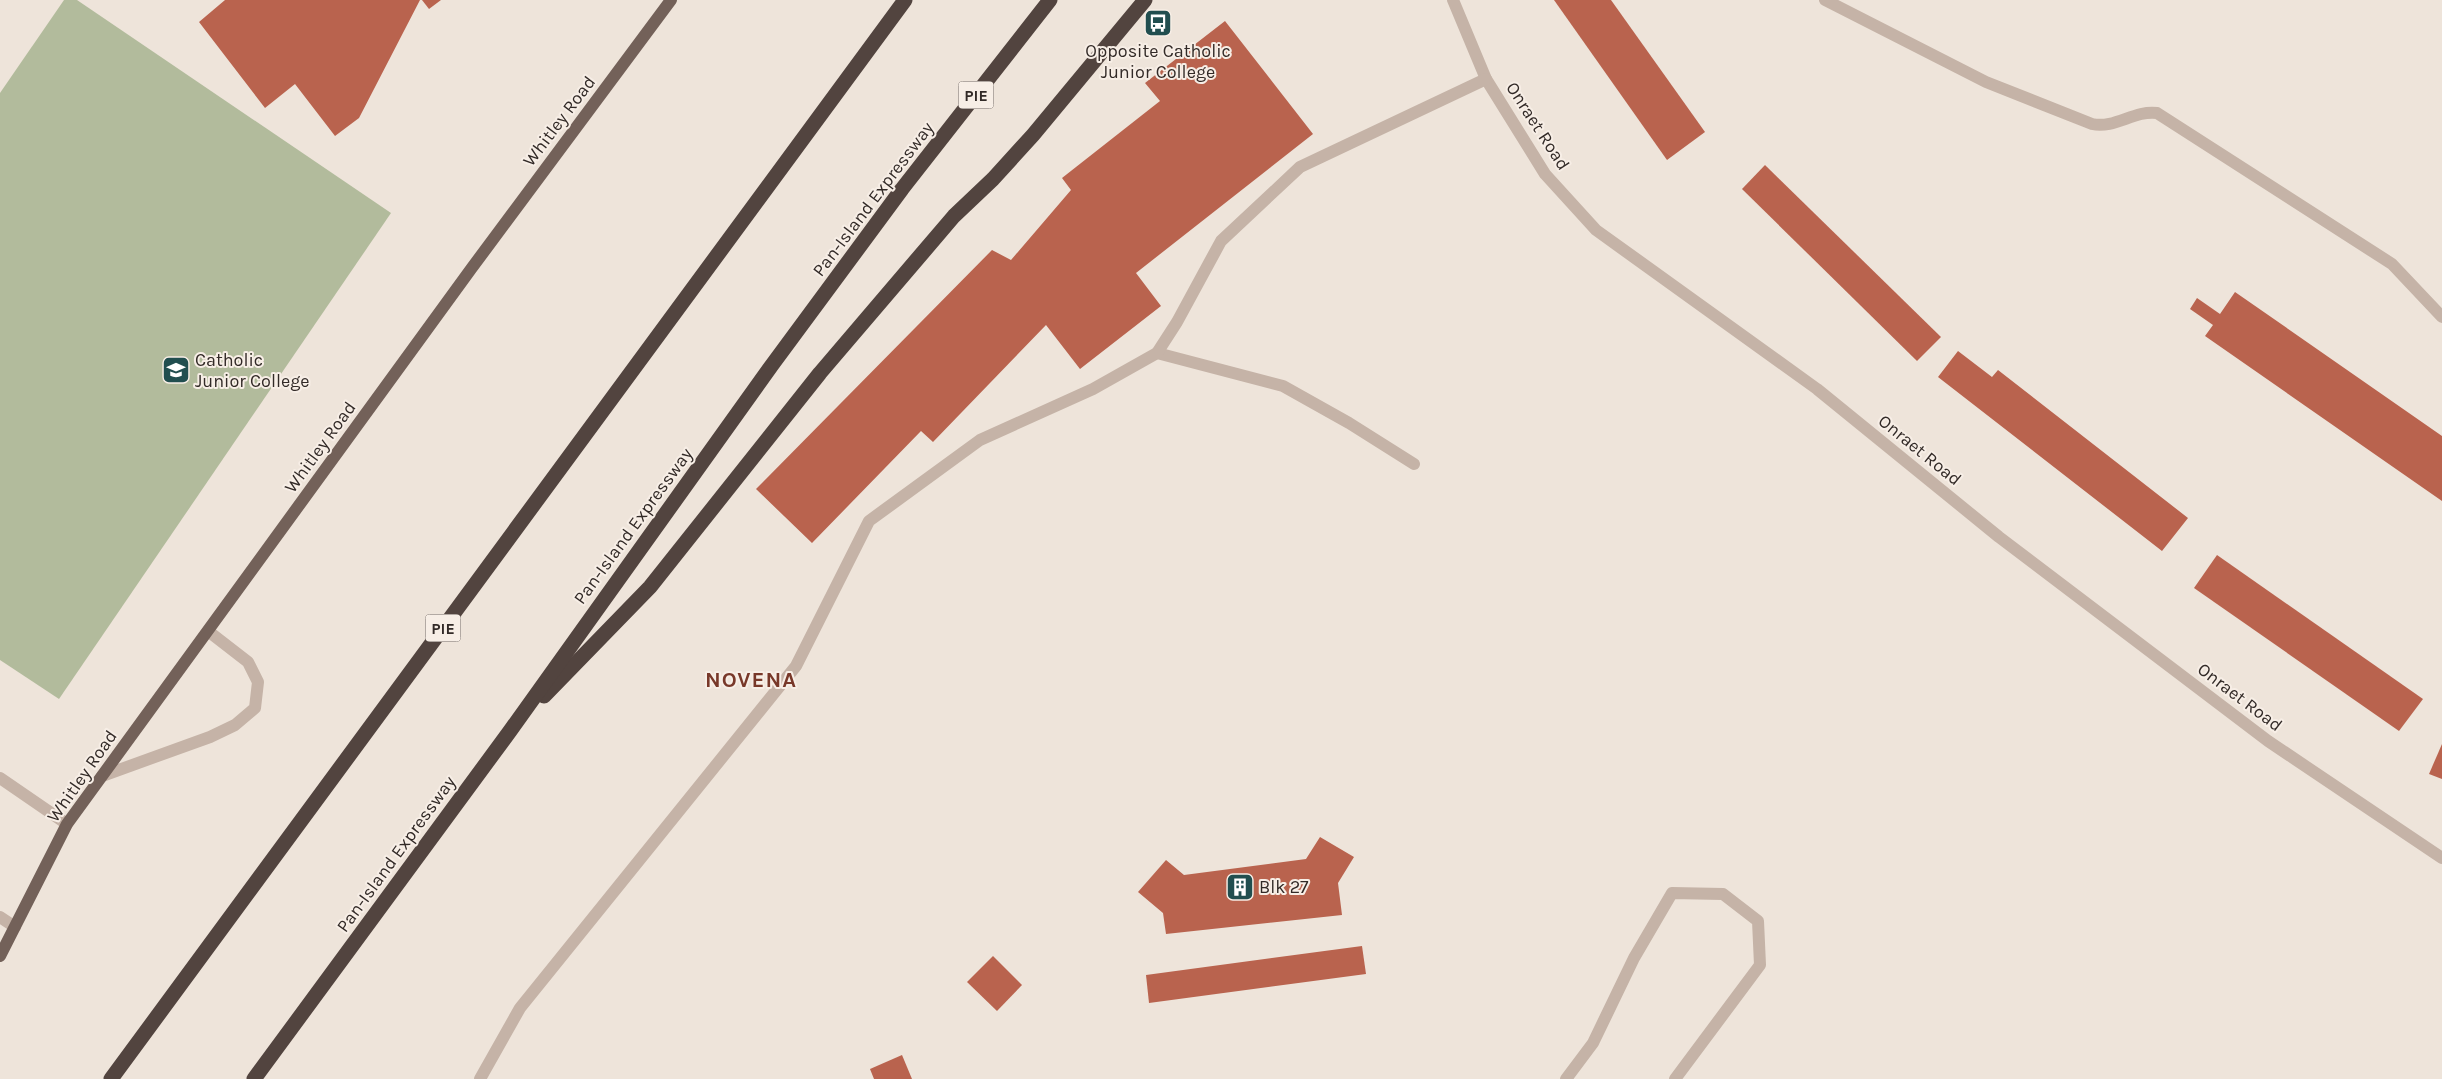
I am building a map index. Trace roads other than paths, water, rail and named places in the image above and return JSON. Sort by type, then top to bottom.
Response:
[{"type":"highway","name":"PIE","points":[[111,1079],[905,0]]},
{"type":"highway","name":"Pan-Island Expressway","points":[[254,1079],[510,731],[784,349],[902,189],[1050,0]]},
{"type":"highway","points":[[510,731],[650,587],[820,372],[954,216],[993,179],[1033,135],[1145,0]]},
{"type":"main road","name":"Whitley Road","points":[[0,956],[67,824],[477,261],[671,0]]},
{"type":"street","name":"Onraet Road","points":[[1453,0],[1486,79],[1545,174],[1603,235],[1817,389],[1999,537],[2268,741],[2442,858]]},
{"type":"street","points":[[1825,0],[1986,82],[2092,124],[2104,125],[2141,113],[2157,113],[2392,264],[2442,317]]},
{"type":"street","points":[[480,1079],[520,1008],[796,666],[869,521],[980,440],[1093,389],[1158,353],[1221,240],[1300,167],[1486,79]]},
{"type":"street","points":[[1158,353],[1283,386],[1349,423],[1414,464]]},
{"type":"street","points":[[102,776],[210,737],[235,725],[255,708],[258,682],[248,662],[208,631]]},
{"type":"street","points":[[0,778],[67,824]]},
{"type":"street","points":[[1566,1079],[1593,1043],[1634,958],[1672,893],[1723,894],[1758,921],[1760,965],[1675,1079]]},
{"type":"street","points":[[0,917],[15,927]]},
{"type":"place","name":"Opposite Catholic Junior College","points":[[1158,23]]},
{"type":"place","name":"Catholic Junior College","points":[[176,370]]},
{"type":"place","name":"Blk 27","points":[[1240,887]]},
{"type":"district","name":"NOVENA","points":[[751,679]]}]
